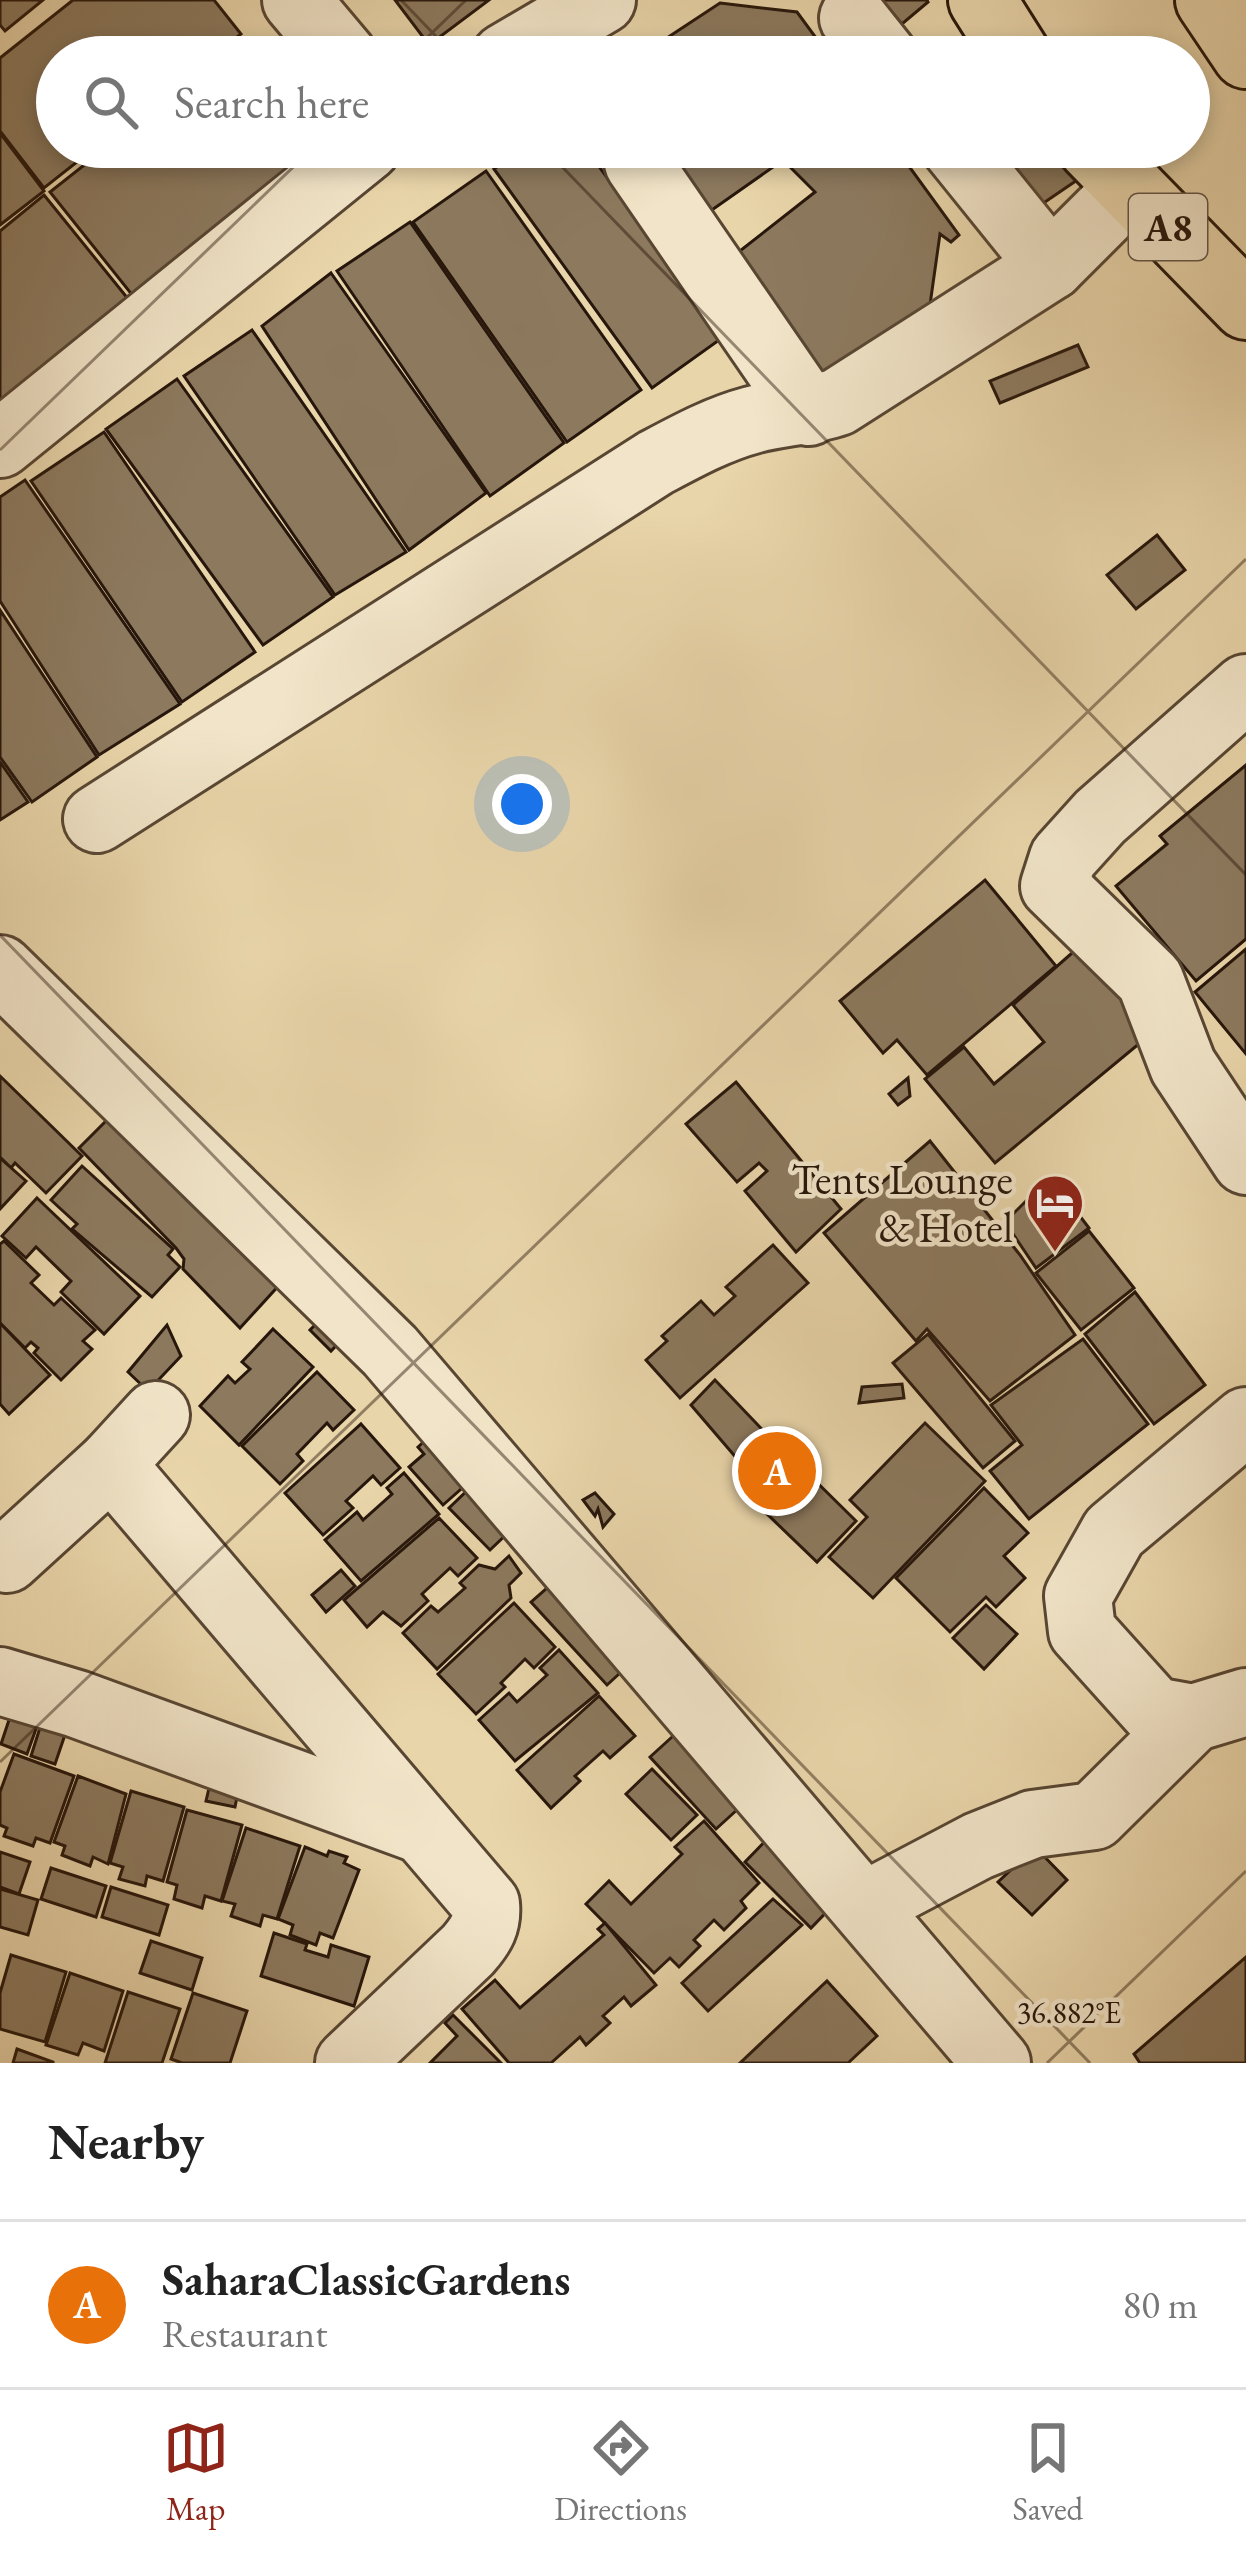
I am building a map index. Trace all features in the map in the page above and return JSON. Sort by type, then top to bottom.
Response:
[{"type":"highway","points":[[982,0],[1005,36]]},
{"type":"highway","points":[[1208,0],[1246,55]]},
{"type":"highway","name":"A8","points":[[1111,168],[1246,306]]},
{"type":"street","points":[[296,0],[326,36]]},
{"type":"street","points":[[541,36],[602,0]]},
{"type":"street","points":[[0,444],[342,168]]},
{"type":"street","points":[[641,168],[809,412]]},
{"type":"street","points":[[973,168],[1051,266]]},
{"type":"street","points":[[97,819],[655,463],[715,432],[756,418],[809,412],[838,402],[1051,266],[1109,168]]},
{"type":"street","points":[[1246,688],[1100,817],[1063,858],[1054,886],[1150,980],[1183,1066],[1246,1161]]},
{"type":"street","points":[[0,969],[390,1351],[997,2063]]},
{"type":"street","points":[[7,1559],[111,1464],[156,1415]]},
{"type":"street","points":[[1220,1710],[1154,1711],[1082,1631],[1078,1596],[1114,1532],[1246,1420]]},
{"type":"street","points":[[111,1464],[486,1904],[488,1919],[469,1950],[349,2063]]},
{"type":"street","points":[[0,1681],[77,1704],[426,1832]]},
{"type":"street","points":[[864,1906],[978,1846],[1033,1824],[1094,1816],[1220,1710]]},
{"type":"building","points":[[0,0],[43,0],[5,31],[0,25]]},
{"type":"building","points":[[73,0],[214,0],[241,34],[36,36],[36,168],[69,168],[44,188],[0,131],[0,58]]},
{"type":"building","points":[[395,0],[489,0],[441,36],[422,36]]},
{"type":"building","points":[[881,0],[927,0],[928,2],[902,24]]},
{"type":"building","points":[[720,3],[797,12],[815,36],[670,36]]},
{"type":"building","points":[[0,133],[44,191],[0,225]]},
{"type":"building","points":[[80,168],[292,168],[133,296],[50,192]]},
{"type":"building","points":[[600,168],[722,338],[652,388],[494,169]]},
{"type":"building","points":[[656,168],[772,168],[692,224]]},
{"type":"building","points":[[791,168],[910,168],[959,235],[951,242],[940,234],[927,326],[821,401],[722,265],[815,192]]},
{"type":"building","points":[[994,168],[1077,168],[1083,176],[1026,215]]},
{"type":"building","points":[[486,171],[641,390],[567,442],[413,222]]},
{"type":"building","points":[[44,195],[129,300],[0,403],[0,231]]},
{"type":"building","points":[[410,222],[564,443],[490,496],[337,271]]},
{"type":"building","points":[[331,273],[486,493],[409,550],[262,326]]},
{"type":"building","points":[[252,330],[406,552],[335,595],[184,376]]},
{"type":"building","points":[[1078,345],[1088,367],[1000,403],[990,381]]},
{"type":"building","points":[[177,379],[333,597],[263,645],[106,429]]},
{"type":"building","points":[[104,432],[255,652],[182,702],[31,481]]},
{"type":"building","points":[[25,480],[180,704],[99,755],[0,601],[0,497]]},
{"type":"building","points":[[1157,535],[1185,570],[1136,609],[1107,575]]},
{"type":"building","points":[[0,610],[97,757],[32,802],[0,757]]},
{"type":"building","points":[[0,762],[28,802],[0,820]]},
{"type":"building","points":[[1246,765],[1246,939],[1196,981],[1116,886],[1167,844],[1160,836]]},
{"type":"building","points":[[985,880],[1056,966],[927,1075],[897,1040],[883,1053],[840,1001]]},
{"type":"building","points":[[1080,946],[1152,1033],[995,1163],[925,1079],[964,1047],[994,1084],[1044,1042],[1013,1005]]},
{"type":"building","points":[[1246,949],[1246,1054],[1195,992]]},
{"type":"building","points":[[0,1076],[82,1156],[46,1193],[15,1163],[11,1168],[0,1157]]},
{"type":"building","points":[[908,1078],[910,1096],[898,1105],[889,1094]]},
{"type":"building","points":[[736,1082],[841,1209],[796,1252],[745,1191],[767,1171],[759,1163],[737,1182],[686,1124]]},
{"type":"building","points":[[118,1109],[219,1231],[224,1226],[282,1282],[240,1328],[183,1269],[184,1259],[176,1248],[79,1148]]},
{"type":"building","points":[[930,1141],[1020,1255],[1075,1335],[990,1401],[927,1329],[916,1341],[824,1233]]},
{"type":"building","points":[[0,1158],[26,1181],[0,1209]]},
{"type":"building","points":[[82,1166],[173,1249],[168,1255],[180,1267],[152,1297],[72,1229],[77,1224],[51,1200]]},
{"type":"building","points":[[1050,1177],[1089,1228],[1036,1268],[1005,1222]]},
{"type":"building","points":[[37,1198],[140,1296],[104,1334],[61,1292],[71,1281],[36,1247],[26,1258],[2,1236]]},
{"type":"building","points":[[1089,1231],[1134,1288],[1081,1330],[1036,1273]]},
{"type":"building","points":[[4,1241],[39,1275],[31,1283],[54,1305],[61,1298],[95,1330],[83,1341],[92,1349],[61,1380],[34,1353],[38,1348],[31,1342],[25,1348],[0,1323],[0,1244]]},
{"type":"building","points":[[773,1245],[808,1283],[680,1398],[646,1360],[667,1341],[662,1336],[701,1301],[714,1315],[735,1296],[726,1287]]},
{"type":"building","points":[[1135,1292],[1205,1385],[1154,1424],[1085,1334]]},
{"type":"building","points":[[328,1312],[349,1332],[331,1351],[310,1330]]},
{"type":"building","points":[[0,1323],[50,1375],[9,1414],[0,1404]]},
{"type":"building","points":[[167,1325],[181,1356],[148,1391],[128,1372]]},
{"type":"building","points":[[273,1329],[313,1367],[239,1445],[200,1406],[228,1376],[235,1383],[250,1369],[242,1362]]},
{"type":"building","points":[[928,1334],[1015,1441],[983,1468],[893,1363]]},
{"type":"building","points":[[1083,1339],[1148,1424],[1029,1519],[990,1471],[1022,1445],[991,1405]]},
{"type":"building","points":[[317,1372],[354,1410],[333,1430],[327,1423],[297,1454],[303,1461],[280,1484],[242,1446]]},
{"type":"building","points":[[715,1380],[778,1446],[751,1475],[691,1405]]},
{"type":"building","points":[[902,1384],[904,1398],[859,1403],[862,1387]]},
{"type":"building","points":[[925,1423],[985,1481],[873,1598],[829,1557],[867,1517],[850,1500]]},
{"type":"building","points":[[361,1424],[400,1468],[381,1485],[373,1476],[346,1501],[353,1508],[323,1535],[285,1493]]},
{"type":"building","points":[[431,1435],[470,1481],[443,1505],[409,1467],[424,1454],[418,1447]]},
{"type":"building","points":[[782,1448],[856,1521],[817,1562],[742,1490]]},
{"type":"building","points":[[404,1473],[439,1514],[361,1581],[325,1540],[357,1512],[363,1520],[392,1494],[387,1488]]},
{"type":"building","points":[[472,1486],[512,1529],[490,1550],[449,1508]]},
{"type":"building","points":[[984,1488],[1028,1533],[1004,1556],[1025,1578],[996,1607],[986,1597],[950,1632],[896,1578]]},
{"type":"building","points":[[595,1493],[614,1514],[603,1527],[598,1509],[595,1516],[583,1500]]},
{"type":"building","points":[[439,1518],[477,1558],[458,1576],[450,1568],[422,1594],[428,1601],[401,1626],[383,1612],[367,1627],[344,1600]]},
{"type":"building","points":[[509,1556],[521,1573],[509,1585],[511,1598],[437,1669],[403,1633],[431,1606],[438,1612],[465,1588],[460,1583],[479,1565],[495,1569]]},
{"type":"building","points":[[341,1570],[355,1586],[326,1612],[312,1595]]},
{"type":"building","points":[[556,1580],[632,1662],[607,1685],[531,1602]]},
{"type":"building","points":[[514,1603],[555,1647],[534,1668],[525,1659],[501,1683],[505,1687],[476,1714],[438,1674]]},
{"type":"building","points":[[986,1605],[1017,1634],[984,1669],[953,1638]]},
{"type":"building","points":[[559,1650],[598,1693],[515,1761],[479,1720],[509,1693],[517,1702],[547,1675],[540,1668]]},
{"type":"building","points":[[599,1696],[635,1736],[610,1758],[603,1751],[575,1776],[580,1781],[551,1808],[517,1770]]},
{"type":"building","points":[[14,1705],[41,1715],[27,1754],[1,1744]]},
{"type":"building","points":[[44,1715],[69,1723],[55,1764],[31,1756]]},
{"type":"building","points":[[683,1727],[750,1798],[716,1829],[650,1757]]},
{"type":"building","points":[[14,1754],[74,1776],[50,1843],[36,1838],[33,1846],[4,1836],[7,1828],[0,1825],[0,1792]]},
{"type":"building","points":[[652,1769],[697,1815],[671,1840],[626,1794]]},
{"type":"building","points":[[213,1771],[241,1777],[235,1807],[206,1801]]},
{"type":"building","points":[[78,1776],[126,1794],[108,1864],[93,1857],[90,1866],[62,1855],[65,1846],[54,1842]]},
{"type":"building","points":[[131,1791],[184,1807],[163,1881],[147,1876],[145,1886],[119,1879],[123,1867],[110,1863]]},
{"type":"building","points":[[187,1810],[242,1825],[221,1901],[205,1896],[202,1908],[174,1899],[177,1885],[167,1882]]},
{"type":"building","points":[[704,1821],[759,1883],[741,1901],[746,1908],[724,1930],[714,1920],[694,1940],[700,1946],[679,1967],[670,1958],[654,1973],[586,1904],[609,1881],[631,1904],[682,1854],[675,1847]]},
{"type":"building","points":[[246,1828],[300,1846],[277,1919],[263,1915],[260,1926],[231,1916],[235,1904],[222,1901]]},
{"type":"building","points":[[774,1832],[840,1898],[811,1928],[745,1862]]},
{"type":"building","points":[[305,1847],[327,1856],[329,1851],[347,1857],[344,1863],[359,1870],[333,1938],[320,1933],[316,1945],[290,1935],[293,1925],[278,1919]]},
{"type":"building","points":[[1035,1847],[1067,1880],[1032,1915],[998,1882]]},
{"type":"building","points":[[0,1852],[30,1862],[19,1894],[0,1887]]},
{"type":"building","points":[[51,1868],[106,1886],[96,1917],[41,1899]]},
{"type":"building","points":[[111,1887],[168,1905],[159,1935],[102,1917]]},
{"type":"building","points":[[0,1889],[38,1900],[28,1935],[0,1927]]},
{"type":"building","points":[[773,1899],[802,1925],[708,2011],[682,1983]]},
{"type":"building","points":[[605,1923],[656,1985],[631,2006],[624,1997],[603,2016],[610,2023],[586,2045],[580,2037],[551,2063],[509,2063],[462,2009],[495,1980],[520,2008],[604,1935],[598,1929]]},
{"type":"building","points":[[274,1933],[328,1957],[331,1945],[369,1957],[354,2006],[261,1976]]},
{"type":"building","points":[[151,1941],[202,1958],[192,1990],[140,1973]]},
{"type":"building","points":[[11,1955],[66,1972],[45,2042],[0,2029],[0,1993]]},
{"type":"building","points":[[1246,1957],[1246,2063],[1140,2063],[1134,2054]]},
{"type":"building","points":[[70,1973],[123,1991],[104,2051],[83,2043],[78,2055],[46,2045]]},
{"type":"building","points":[[827,1981],[877,2036],[848,2063],[740,2063]]},
{"type":"building","points":[[128,1992],[180,2009],[162,2063],[105,2063]]},
{"type":"building","points":[[193,1993],[247,2011],[230,2063],[171,2059]]},
{"type":"building","points":[[453,2015],[501,2063],[430,2063],[457,2036],[445,2023]]},
{"type":"building","points":[[17,2049],[53,2062],[53,2063],[13,2063]]},
{"type":"place","name":"Tents Lounge & Hotel","points":[[1055,1254]]},
{"type":"place","name":"SaharaClassicGardens","points":[[777,1471]]}]
